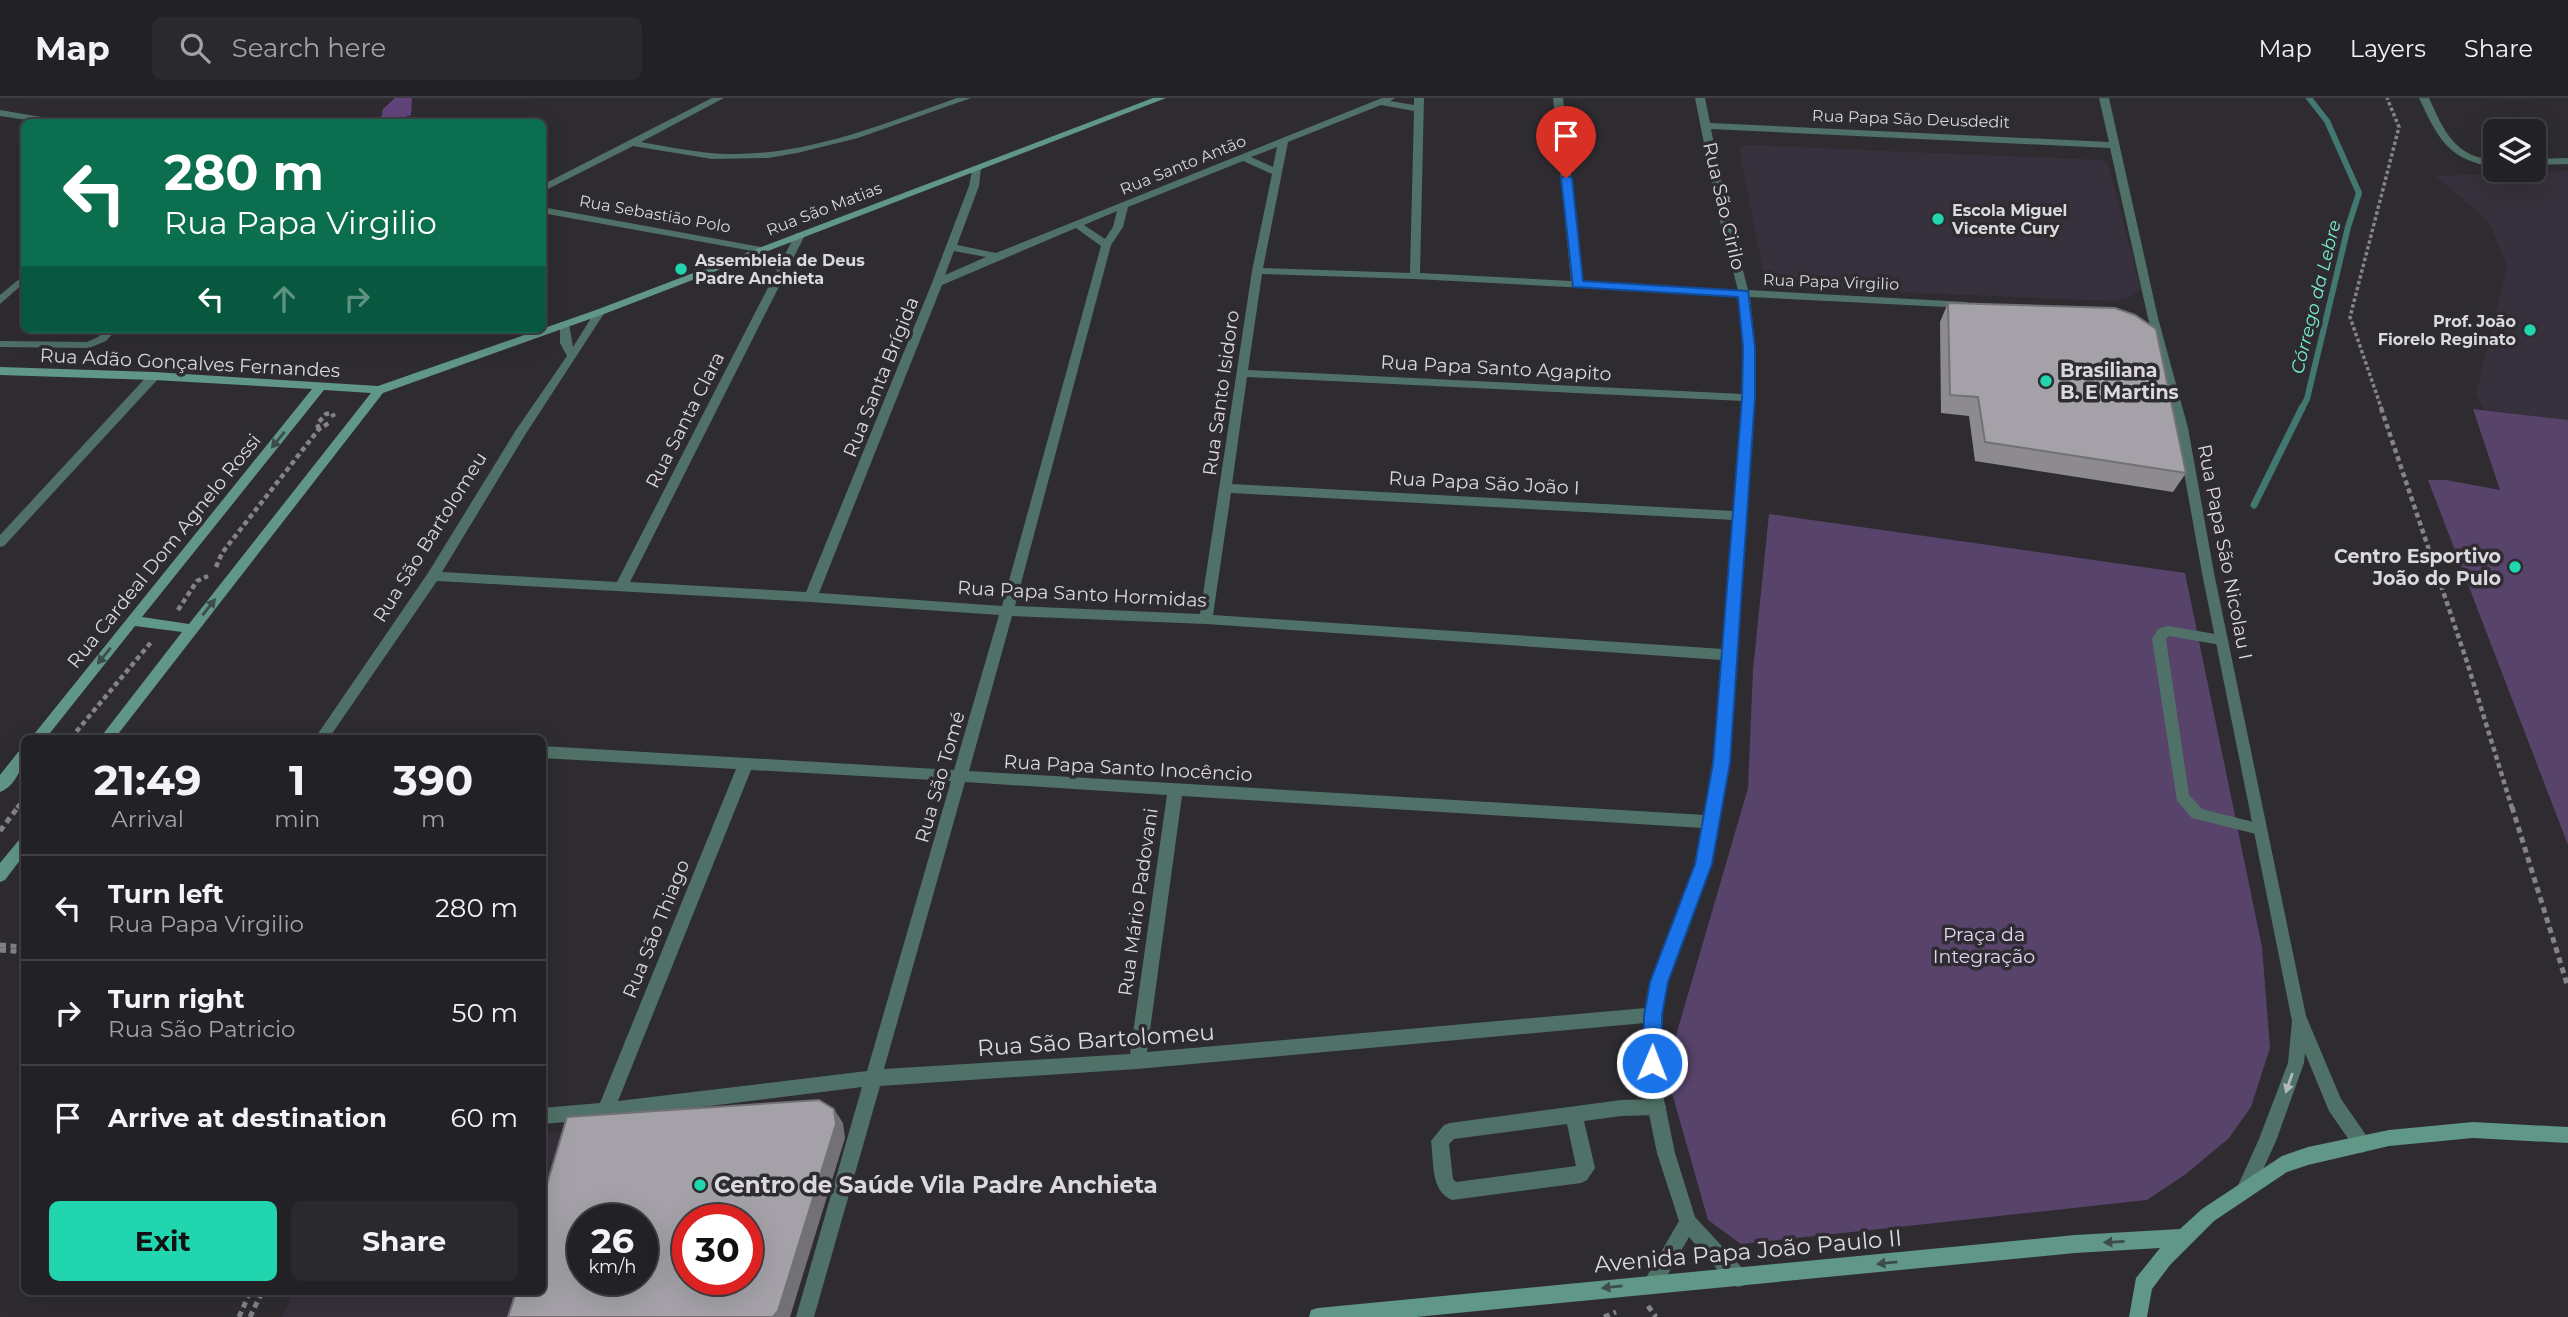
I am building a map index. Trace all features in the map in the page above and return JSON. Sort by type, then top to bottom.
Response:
[{"type":"street","points":[[546,187],[719,98]]},
{"type":"street","points":[[633,143],[700,156],[776,154],[820,145],[966,98]]},
{"type":"street","name":"Rua São Matias","points":[[546,330],[1161,98]]},
{"type":"street","name":"Rua Santo Antão","points":[[937,283],[997,256],[1390,98]]},
{"type":"street","points":[[1558,98],[1577,285]]},
{"type":"street","name":"Rua São Cirilo","points":[[1700,98],[1744,294],[1749,347],[1749,398],[1721,763],[1704,864],[1659,982],[1653,1015],[1652,1085],[1666,1153],[1688,1222],[1738,1278]]},
{"type":"street","name":"Rua Papa São Nicolau I","points":[[2104,98],[2146,317],[2182,428],[2221,640],[2298,1016]]},
{"type":"street","points":[[2424,98],[2451,150],[2469,159],[2483,162]]},
{"type":"street","points":[[1379,102],[1419,104],[1415,276]]},
{"type":"street","points":[[0,113],[35,119]]},
{"type":"street","name":"Rua Papa São Deusdedit","points":[[1706,126],[2115,145]]},
{"type":"street","name":"Rua Santo Isidoro","points":[[1206,619],[1257,271],[1283,142]]},
{"type":"street","points":[[1243,157],[1276,173]]},
{"type":"street","points":[[2546,162],[2568,161]]},
{"type":"street","name":"Rua Santa Brígida","points":[[811,597],[937,283],[974,186],[976,168]]},
{"type":"street","name":"Rua São Tomé","points":[[805,1317],[1007,611],[1106,245],[1118,227],[1123,207]]},
{"type":"street","name":"Rua Sebastião Polo","points":[[546,211],[761,250]]},
{"type":"street","points":[[1078,225],[1106,245]]},
{"type":"street","name":"Rua Santa Clara","points":[[621,587],[780,268],[800,234]]},
{"type":"street","points":[[950,247],[997,256]]},
{"type":"street","points":[[761,250],[780,268]]},
{"type":"street","name":"Rua Papa Virgilio","points":[[1257,271],[1415,276],[1979,306]]},
{"type":"street","points":[[0,301],[21,282]]},
{"type":"street","name":"Rua São Bartolomeu","points":[[324,735],[433,576],[520,433],[600,312]]},
{"type":"street","points":[[564,324],[566,343],[572,356]]},
{"type":"street","points":[[2,345],[89,345],[107,333]]},
{"type":"street","name":"Rua São Matias","points":[[379,390],[539,333]]},
{"type":"street","name":"Rua Adão Gonçalves Fernandes","points":[[0,372],[154,376],[379,390]]},
{"type":"street","name":"Rua Papa Santo Agapito","points":[[1242,373],[1749,398]]},
{"type":"street","points":[[0,543],[154,376]]},
{"type":"street","name":"Rua Cardeal Dom Agnelo Rossi","points":[[40,735],[320,387]]},
{"type":"street","points":[[109,735],[379,390]]},
{"type":"street","name":"Rua Papa São João I","points":[[1224,488],[1740,516]]},
{"type":"street","name":"Rua Papa Santo Hormidas","points":[[433,576],[1007,611],[1206,619],[1730,655]]},
{"type":"street","points":[[132,621],[193,629]]},
{"type":"street","points":[[2221,640],[2168,631],[2159,639],[2182,797],[2197,814],[2260,829]]},
{"type":"street","name":"Rua Papa Santo Inocêncio","points":[[546,752],[1711,822]]},
{"type":"street","points":[[0,786],[21,759]]},
{"type":"street","name":"Rua São Thiago","points":[[605,1111],[746,763]]},
{"type":"street","name":"Rua Mário Padovani","points":[[1137,1061],[1175,791]]},
{"type":"street","points":[[0,875],[21,848]]},
{"type":"street","name":"Rua São Bartolomeu","points":[[546,1116],[605,1111],[873,1078],[1137,1061],[1653,1015]]},
{"type":"street","points":[[2298,1016],[2335,1105],[2362,1143]]},
{"type":"street","points":[[2245,1190],[2267,1141],[2296,1063],[2298,1016]]},
{"type":"street","points":[[1574,1114],[1586,1168],[1581,1174],[1452,1191],[1445,1183],[1440,1141],[1450,1131],[1574,1114],[1621,1108],[1657,1107]]},
{"type":"street","points":[[2138,1317],[2143,1285],[2182,1238],[2208,1215],[2282,1165],[2308,1156],[2389,1138],[2473,1130],[2568,1135]]},
{"type":"street","points":[[1652,1283],[1688,1222]]},
{"type":"street","name":"Avenida Papa João Paulo II","points":[[1318,1317],[1368,1315],[1652,1283],[1738,1278],[2075,1244],[2182,1238]]},
{"type":"path","points":[[2387,98],[2399,127],[2350,317],[2467,662],[2568,987]]},
{"type":"path","points":[[73,735],[187,599],[197,581],[215,568],[222,553],[319,429],[332,420],[335,415],[332,412],[320,419],[317,425],[319,429]]},
{"type":"path","points":[[0,831],[21,803]]},
{"type":"path","points":[[0,948],[21,949]]},
{"type":"path","points":[[239,1317],[249,1295]]},
{"type":"path","points":[[250,1317],[261,1295]]},
{"type":"shaded area","points":[[395,98],[412,98],[411,115],[398,119],[381,119],[383,109]]},
{"type":"shaded area","name":"Escola Miguel Vicente Cury","points":[[1748,145],[2101,160],[2108,164],[2141,289],[2131,296],[2113,301],[1776,287],[1764,275],[1739,148]]},
{"type":"shaded area","name":"Prof. João Fiorelo Reginato","points":[[2568,171],[2568,420],[2483,409],[2476,394],[2507,267],[2489,222],[2436,176],[2483,174],[2483,182],[2546,182],[2546,172]]},
{"type":"shaded area","points":[[581,1131],[546,1254],[546,1133]]},
{"type":"shaded area","points":[[293,1295],[534,1295],[528,1317],[282,1317]]},
{"type":"green space","name":"Centro Esportivo João do Pulo","points":[[2473,409],[2568,420],[2568,845],[2428,480],[2446,480],[2500,490]]},
{"type":"green space","name":"Praça da Integração","points":[[1769,514],[2185,573],[2262,947],[2270,1048],[2251,1107],[2229,1138],[2186,1174],[2147,1200],[1741,1244],[1708,1220],[1670,1086],[1670,1056],[1748,788],[1753,670]]},
{"type":"building","name":"Brasiliana B. E Martins","points":[[1948,303],[2115,308],[2135,315],[2156,329],[2186,473],[1985,442],[1978,397],[1950,395]]},
{"type":"building","name":"Centro de Saúde Vila Padre Anchieta","points":[[819,1100],[834,1109],[836,1124],[778,1311],[773,1317],[508,1317],[515,1295],[546,1295],[546,1188],[567,1117]]},
{"type":"waterway","name":"Córrego da Lebre","points":[[2301,410],[2307,399],[2348,227],[2359,193],[2327,121],[2309,98]]},
{"type":"waterway","name":"Córrego da Lebre","points":[[2254,505],[2301,410]]},
{"type":"place","name":"Escola Miguel Vicente Cury","points":[[1938,219]]},
{"type":"place","name":"Assembleia de Deus Padre Anchieta","points":[[681,269]]},
{"type":"place","name":"Prof. João Fiorelo Reginato","points":[[2530,330]]},
{"type":"place","name":"Brasiliana B. E Martins","points":[[2046,381]]},
{"type":"place","name":"Centro Esportivo João do Pulo","points":[[2515,567]]},
{"type":"place","name":"Centro de Saúde Vila Padre Anchieta","points":[[700,1185]]},
{"type":"route","points":[[1566,178],[1577,285],[1744,294],[1749,347],[1749,398],[1721,763],[1704,864],[1659,982],[1653,1015],[1652,1063]]}]
